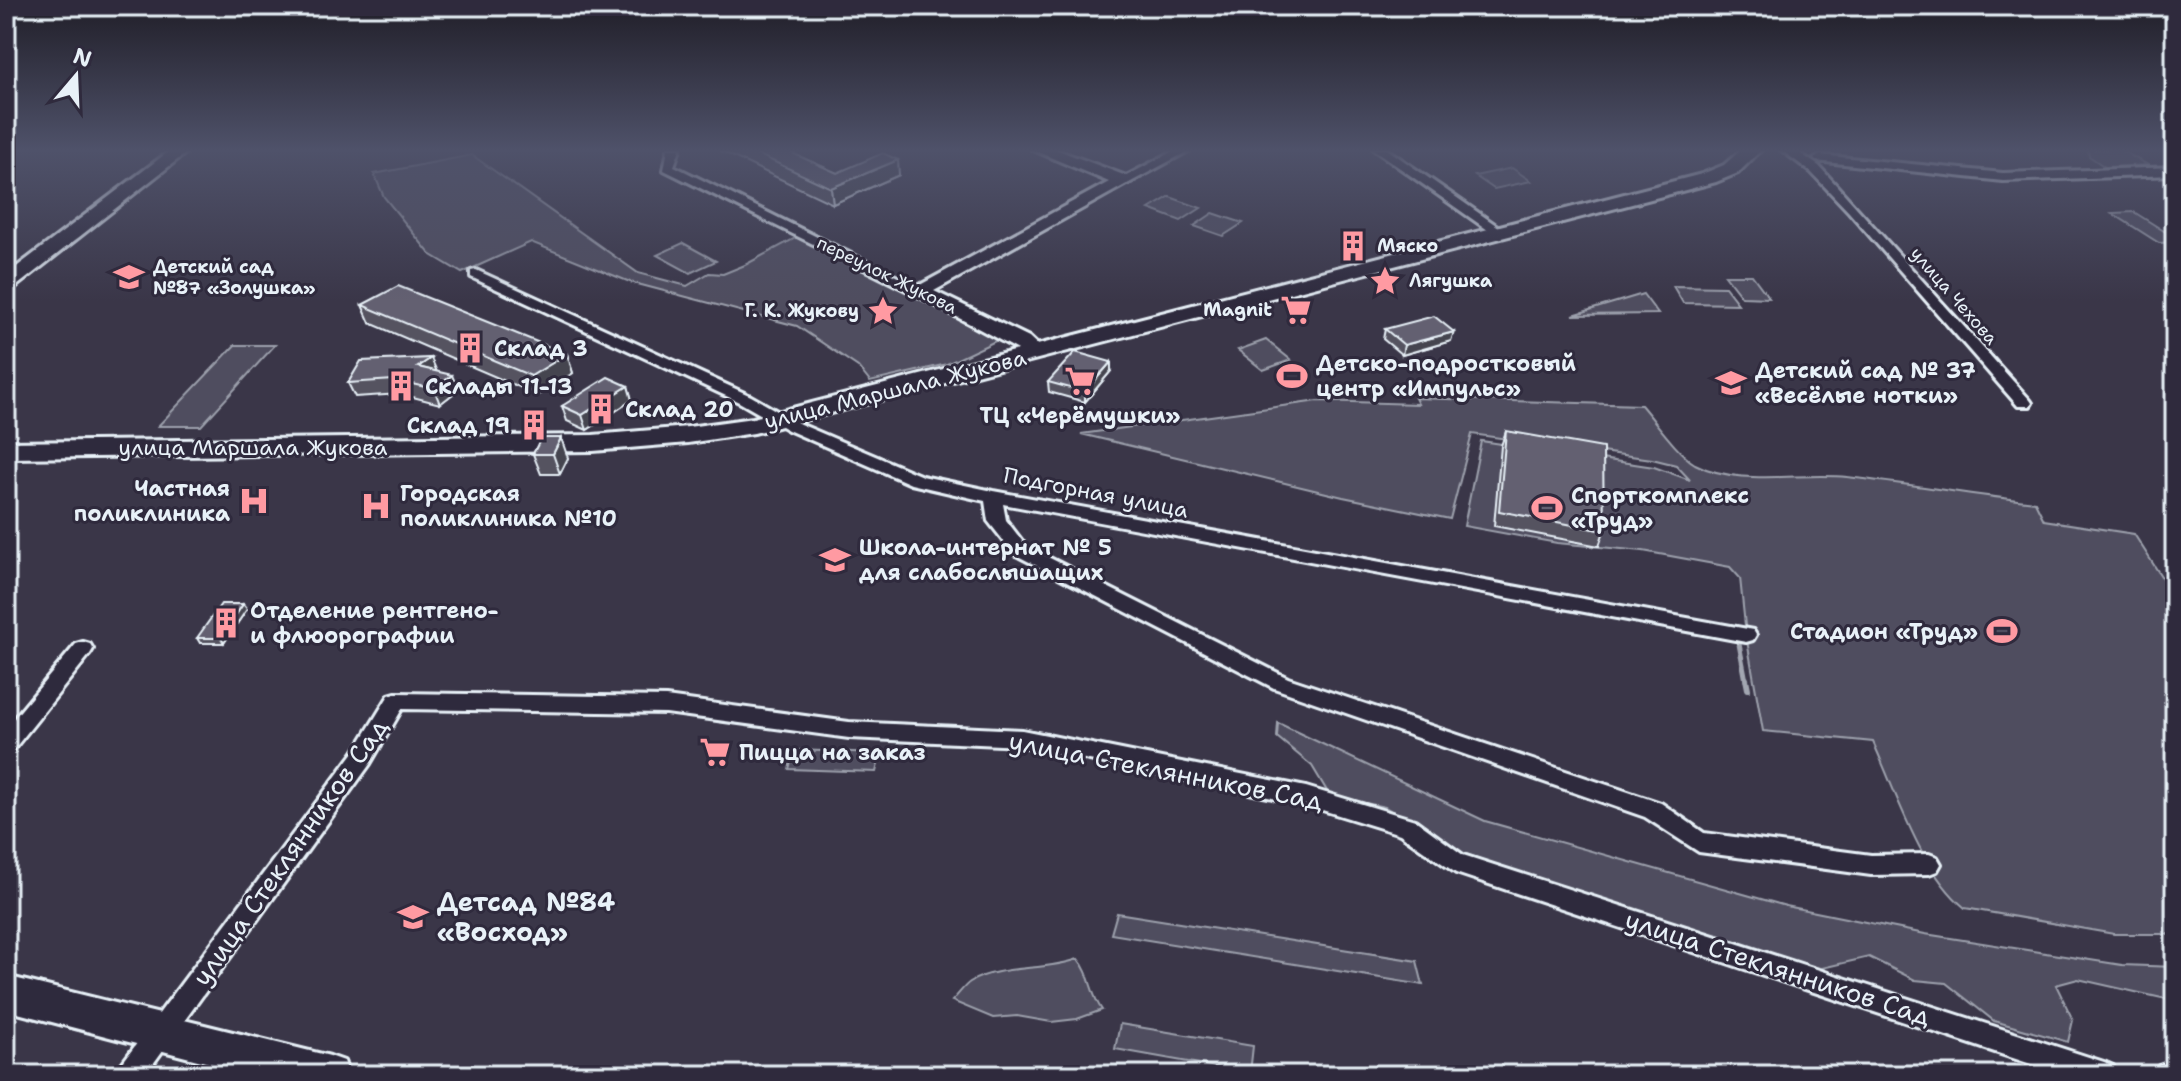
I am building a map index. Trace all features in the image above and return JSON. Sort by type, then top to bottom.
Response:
[{"type":"main road","name":"улица Маршала Жукова","points":[[6,450],[593,443],[688,435],[778,419],[1626,199]]},
{"type":"street","points":[[6,285],[117,199]]},
{"type":"street","name":"переулок Жукова","points":[[734,199],[1021,342],[1035,353]]},
{"type":"street","points":[[919,291],[1089,199]]},
{"type":"street","points":[[1453,199],[1500,232]]},
{"type":"street","name":"улица Чехова","points":[[1846,199],[2024,403]]},
{"type":"street","name":"Подгорная улица","points":[[476,274],[745,399],[778,419],[917,480],[993,497],[1746,635]]},
{"type":"street","points":[[993,497],[997,521],[1020,550],[1281,683],[1653,810],[1699,842],[1871,865],[1929,864]]},
{"type":"street","points":[[6,743],[83,649]]},
{"type":"street","name":"улица Стеклянников Сад","points":[[160,1032],[362,758],[396,701],[644,704],[849,730],[1022,738],[1306,796],[1407,827],[1456,863],[2104,1075]]},
{"type":"street","points":[[6,993],[330,1075]]},
{"type":"street","points":[[129,1075],[160,1032]]},
{"type":"street","points":[[2168,1075],[2175,1073]]},
{"type":"shaded area","points":[[386,199],[535,199],[638,273],[687,286],[709,273],[723,274],[745,265],[799,236],[1004,337],[947,364],[870,382],[858,367],[797,326],[630,282],[531,242],[462,273],[430,254]]},
{"type":"shaded area","points":[[1165,199],[1176,199],[1201,208],[1181,221],[1149,209]]},
{"type":"shaded area","points":[[2134,212],[2175,238],[2175,242],[2159,243],[2112,213]]},
{"type":"shaded area","points":[[1213,213],[1243,223],[1223,236],[1194,226]]},
{"type":"shaded area","points":[[683,243],[716,261],[690,273],[657,255]]},
{"type":"shaded area","points":[[1725,275],[1752,275],[1769,298],[1742,297]]},
{"type":"shaded area","points":[[1673,286],[1725,287],[1738,304],[1683,303]]},
{"type":"shaded area","points":[[1643,294],[1658,314],[1573,315]]},
{"type":"shaded area","points":[[1266,340],[1291,360],[1263,370],[1238,350]]},
{"type":"shaded area","points":[[235,345],[275,345],[201,426],[158,426]]},
{"type":"shaded area","points":[[1415,398],[1641,405],[1681,453],[1695,464],[1712,471],[1750,477],[1847,477],[2035,502],[2044,520],[2134,534],[2175,598],[2175,934],[2114,934],[1965,908],[1949,893],[1923,853],[1873,742],[1763,731],[1746,635],[1740,578],[1730,567],[1643,551],[1557,543],[1464,526],[1481,441],[1654,467],[1690,480],[1676,465],[1472,434],[1450,519],[1343,497],[1081,434],[1318,401],[1418,404]]},
{"type":"shaded area","points":[[1278,723],[1485,821],[1786,906],[1925,934],[2122,965],[2175,967],[2175,1001],[2078,979],[2056,985],[2073,1020],[2068,1042],[1994,1021],[1946,983],[1915,980],[1869,957],[1818,969],[1548,883],[1455,850],[1385,807],[1330,796],[1312,766],[1277,737]]},
{"type":"shaded area","points":[[794,750],[881,753],[876,772],[789,769]]},
{"type":"shaded area","points":[[1117,913],[1417,961],[1423,985],[1111,934]]},
{"type":"shaded area","points":[[1078,959],[1102,1010],[1077,1019],[1051,1022],[1017,1016],[993,1018],[952,1001],[968,984],[981,977]]},
{"type":"shaded area","points":[[1120,1024],[1253,1046],[1250,1073],[1115,1049]]},
{"type":"building","points":[[398,286],[567,354],[531,376],[362,305]]},
{"type":"building","points":[[1434,316],[1454,332],[1404,345],[1385,329]]},
{"type":"building","points":[[1075,352],[1111,362],[1085,392],[1048,382]]},
{"type":"building","points":[[431,358],[418,367],[452,375],[434,389],[394,380],[348,383],[361,361]]},
{"type":"building","points":[[608,377],[628,386],[582,415],[562,406]]},
{"type":"building","name":"Спорткомплекс «Труд»","points":[[1506,431],[1603,448],[1604,531],[1499,511]]},
{"type":"building","points":[[541,438],[561,438],[553,454],[533,454]]},
{"type":"building","name":"Отделение рентгено- и флюорографии","points":[[221,604],[243,604],[221,638],[197,638]]},
{"type":"waterway","points":[[1739,644],[1746,681]]},
{"type":"waterway","points":[[1746,679],[1748,689]]},
{"type":"place","name":"Мяско","points":[[1353,246]]},
{"type":"place","name":"Детский сад №87 «Золушка»","points":[[129,277]]},
{"type":"place","name":"Лягушка","points":[[1385,281]]},
{"type":"place","name":"Magnit","points":[[1296,310]]},
{"type":"place","name":"Г. К. Жукову","points":[[883,311]]},
{"type":"place","name":"Склад 3","points":[[470,348]]},
{"type":"place","name":"Детско-подростковый центр «Импульс»","points":[[1292,376]]},
{"type":"place","name":"ТЦ «Черёмушки»","points":[[1080,381]]},
{"type":"place","name":"Детский сад № 37 «Весёлые нотки»","points":[[1731,383]]},
{"type":"place","name":"Склады 11-13","points":[[401,386]]},
{"type":"place","name":"Склад 20","points":[[601,409]]},
{"type":"place","name":"Склад 19","points":[[534,425]]},
{"type":"place","name":"Частная поликлиника","points":[[254,501]]},
{"type":"place","name":"Городская поликлиника №10","points":[[376,506]]},
{"type":"place","name":"Спорткомплекс «Труд»","points":[[1547,508]]},
{"type":"place","name":"Школа-интернат № 5 для слабослышащих","points":[[835,560]]},
{"type":"place","name":"Отделение рентгено- и флюорографии","points":[[226,623]]},
{"type":"place","name":"Стадион «Труд»","points":[[2002,631]]},
{"type":"place","name":"Пицца на заказ","points":[[715,752]]},
{"type":"place","name":"Детсад №84 «Восход»","points":[[413,917]]}]
